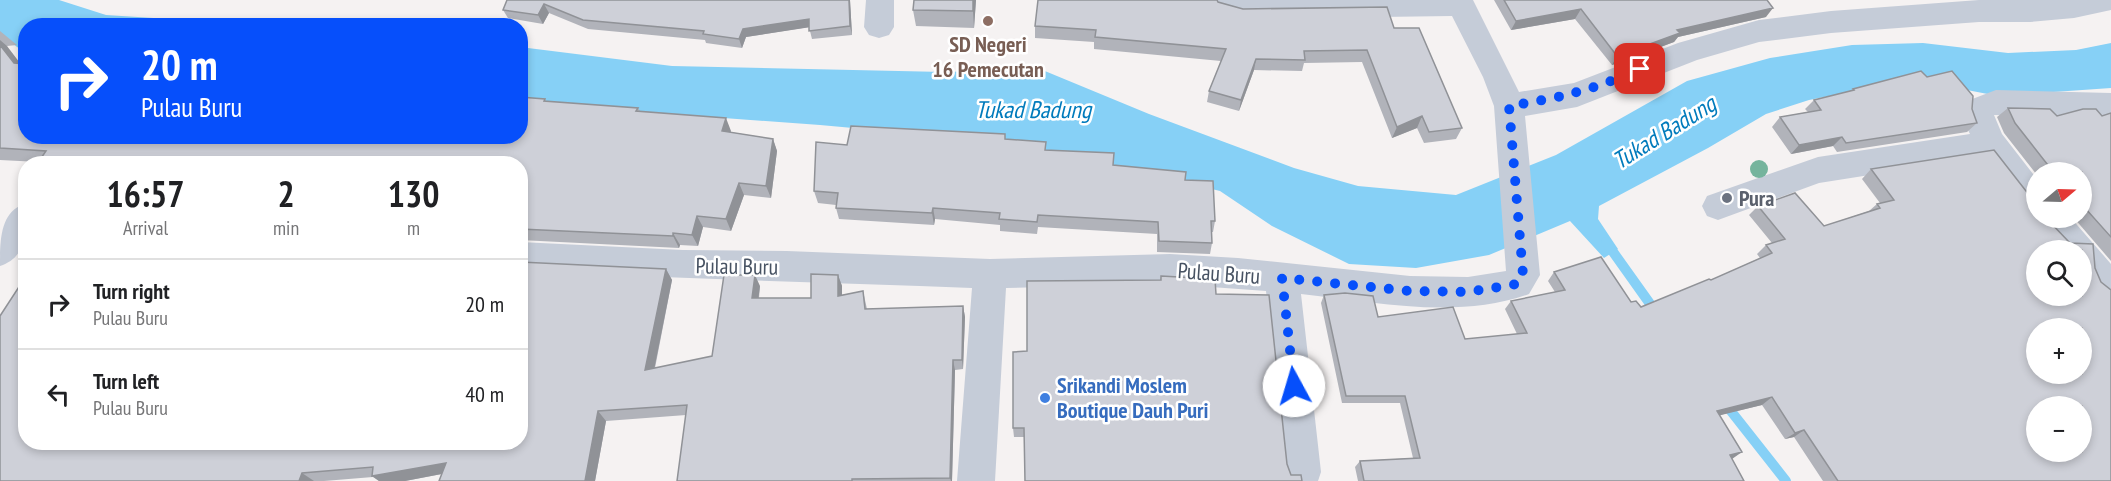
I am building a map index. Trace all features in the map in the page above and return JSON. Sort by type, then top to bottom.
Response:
[{"type":"street","points":[[1221,0],[1231,7],[1241,8],[1460,3]]},
{"type":"street","points":[[1511,117],[1689,51],[1760,31],[1863,10],[2030,11],[2074,7],[2107,0]]},
{"type":"street","name":"Pulau Buru","points":[[528,256],[683,265],[990,274],[1170,269],[1410,291],[1468,292],[1517,284],[1523,275],[1511,117],[1498,77],[1460,3]]},
{"type":"street","points":[[2026,188],[1992,143],[1977,114],[1981,107],[2011,102],[2110,106]]},
{"type":"street","points":[[1718,206],[1818,170],[1992,143]]},
{"type":"street","points":[[0,252],[15,219]]},
{"type":"street","points":[[2060,228],[2070,240]]},
{"type":"street","points":[[2092,266],[2111,288]]},
{"type":"street","points":[[976,481],[990,274]]},
{"type":"street","points":[[1282,278],[1303,472]]},
{"type":"water","points":[[0,0],[59,0],[106,15],[153,18],[18,18],[18,48],[0,34]]},
{"type":"water","name":"Tukad Badung","points":[[1923,43],[2008,53],[2076,50],[2111,43],[2111,88],[1998,96],[1967,90],[1948,80],[1930,76],[1809,100],[1766,114],[1599,206],[1598,219],[1618,249],[1604,258],[1570,221],[1489,255],[1416,268],[1349,264],[1272,226],[1220,191],[1077,156],[930,135],[528,104],[528,48],[672,66],[944,72],[1040,69],[1149,114],[1294,168],[1358,186],[1456,195],[1556,155],[1687,81],[1770,58],[1852,45]]},
{"type":"building","points":[[507,0],[849,0],[850,26],[809,31],[809,19],[743,29],[739,39],[703,34],[704,31],[583,20],[544,4],[538,15],[503,10]]},
{"type":"building","points":[[914,0],[973,0],[973,11],[913,10]]},
{"type":"building","points":[[1038,0],[1217,0],[1243,9],[1387,7],[1394,28],[1419,28],[1462,128],[1429,132],[1422,116],[1397,127],[1367,50],[1304,51],[1305,60],[1256,59],[1241,100],[1209,91],[1226,49],[1095,37],[1096,30],[1035,26]]},
{"type":"building","points":[[1504,0],[1767,0],[1773,8],[1677,30],[1680,33],[1617,56],[1581,9],[1516,21]]},
{"type":"building","points":[[0,45],[14,63],[18,63],[18,144],[528,144],[528,98],[545,99],[544,101],[638,108],[636,111],[726,118],[722,131],[773,139],[766,186],[739,183],[726,219],[697,216],[692,235],[673,233],[673,236],[528,229],[528,156],[43,156],[46,151],[0,148]]},
{"type":"building","points":[[1921,71],[1927,77],[1952,71],[1973,96],[1972,109],[1977,123],[1846,143],[1842,137],[1799,145],[1780,117],[1821,110],[1814,100]]},
{"type":"building","points":[[2008,108],[2050,109],[2057,116],[2083,109],[2096,109],[2102,116],[2111,113],[2111,237],[2092,216],[2092,162],[2046,162],[2015,123]]},
{"type":"building","points":[[851,126],[1005,134],[1005,139],[1046,142],[1045,150],[1114,153],[1113,165],[1186,172],[1185,180],[1213,181],[1215,221],[1211,221],[1212,243],[1159,241],[1158,222],[1038,215],[1037,222],[999,219],[1000,213],[933,208],[932,213],[836,208],[838,193],[814,191],[816,142],[847,145]]},
{"type":"building","points":[[1994,150],[2026,191],[2026,228],[2056,228],[2067,240],[2026,240],[2026,306],[2092,306],[2093,244],[2095,268],[2101,282],[2111,290],[2111,481],[1838,481],[1804,430],[1795,433],[1772,397],[1717,411],[1742,452],[1730,455],[1744,481],[1364,481],[1360,461],[1420,458],[1405,396],[1346,396],[1324,295],[1345,293],[1373,296],[1378,317],[1453,307],[1465,339],[1527,333],[1511,301],[1565,290],[1554,272],[1601,257],[1631,302],[1636,301],[1641,307],[1772,253],[1766,245],[1785,239],[1758,206],[1795,193],[1824,226],[1880,208],[1877,204],[1894,200],[1871,169]]},
{"type":"building","points":[[528,262],[666,269],[645,370],[712,356],[724,275],[755,275],[752,298],[811,298],[811,274],[838,275],[838,296],[863,291],[865,309],[963,306],[962,360],[953,360],[950,478],[852,479],[852,481],[677,481],[687,405],[598,411],[585,481],[439,481],[446,463],[372,476],[373,467],[302,473],[299,481],[0,481],[0,316],[18,288],[18,450],[528,450]]},
{"type":"building","points":[[1161,276],[1215,279],[1216,294],[1269,295],[1287,464],[1291,475],[1301,475],[1302,481],[1025,481],[1024,428],[1013,428],[1013,352],[1027,351],[1027,281],[1161,280]]},
{"type":"waterway","points":[[1606,242],[1658,315]]},
{"type":"waterway","points":[[1723,401],[1786,481]]},
{"type":"place","name":"SD Negeri 16 Pemecutan","points":[[988,21]]},
{"type":"place","name":"Pura","points":[[1727,198]]},
{"type":"place","name":"Srikandi Moslem Boutique Dauh Puri","points":[[1045,398]]},
{"type":"route","points":[[1294,386],[1282,278],[1410,291],[1468,292],[1517,284],[1523,275],[1509,106],[1576,94],[1605,85],[1640,69]]}]
